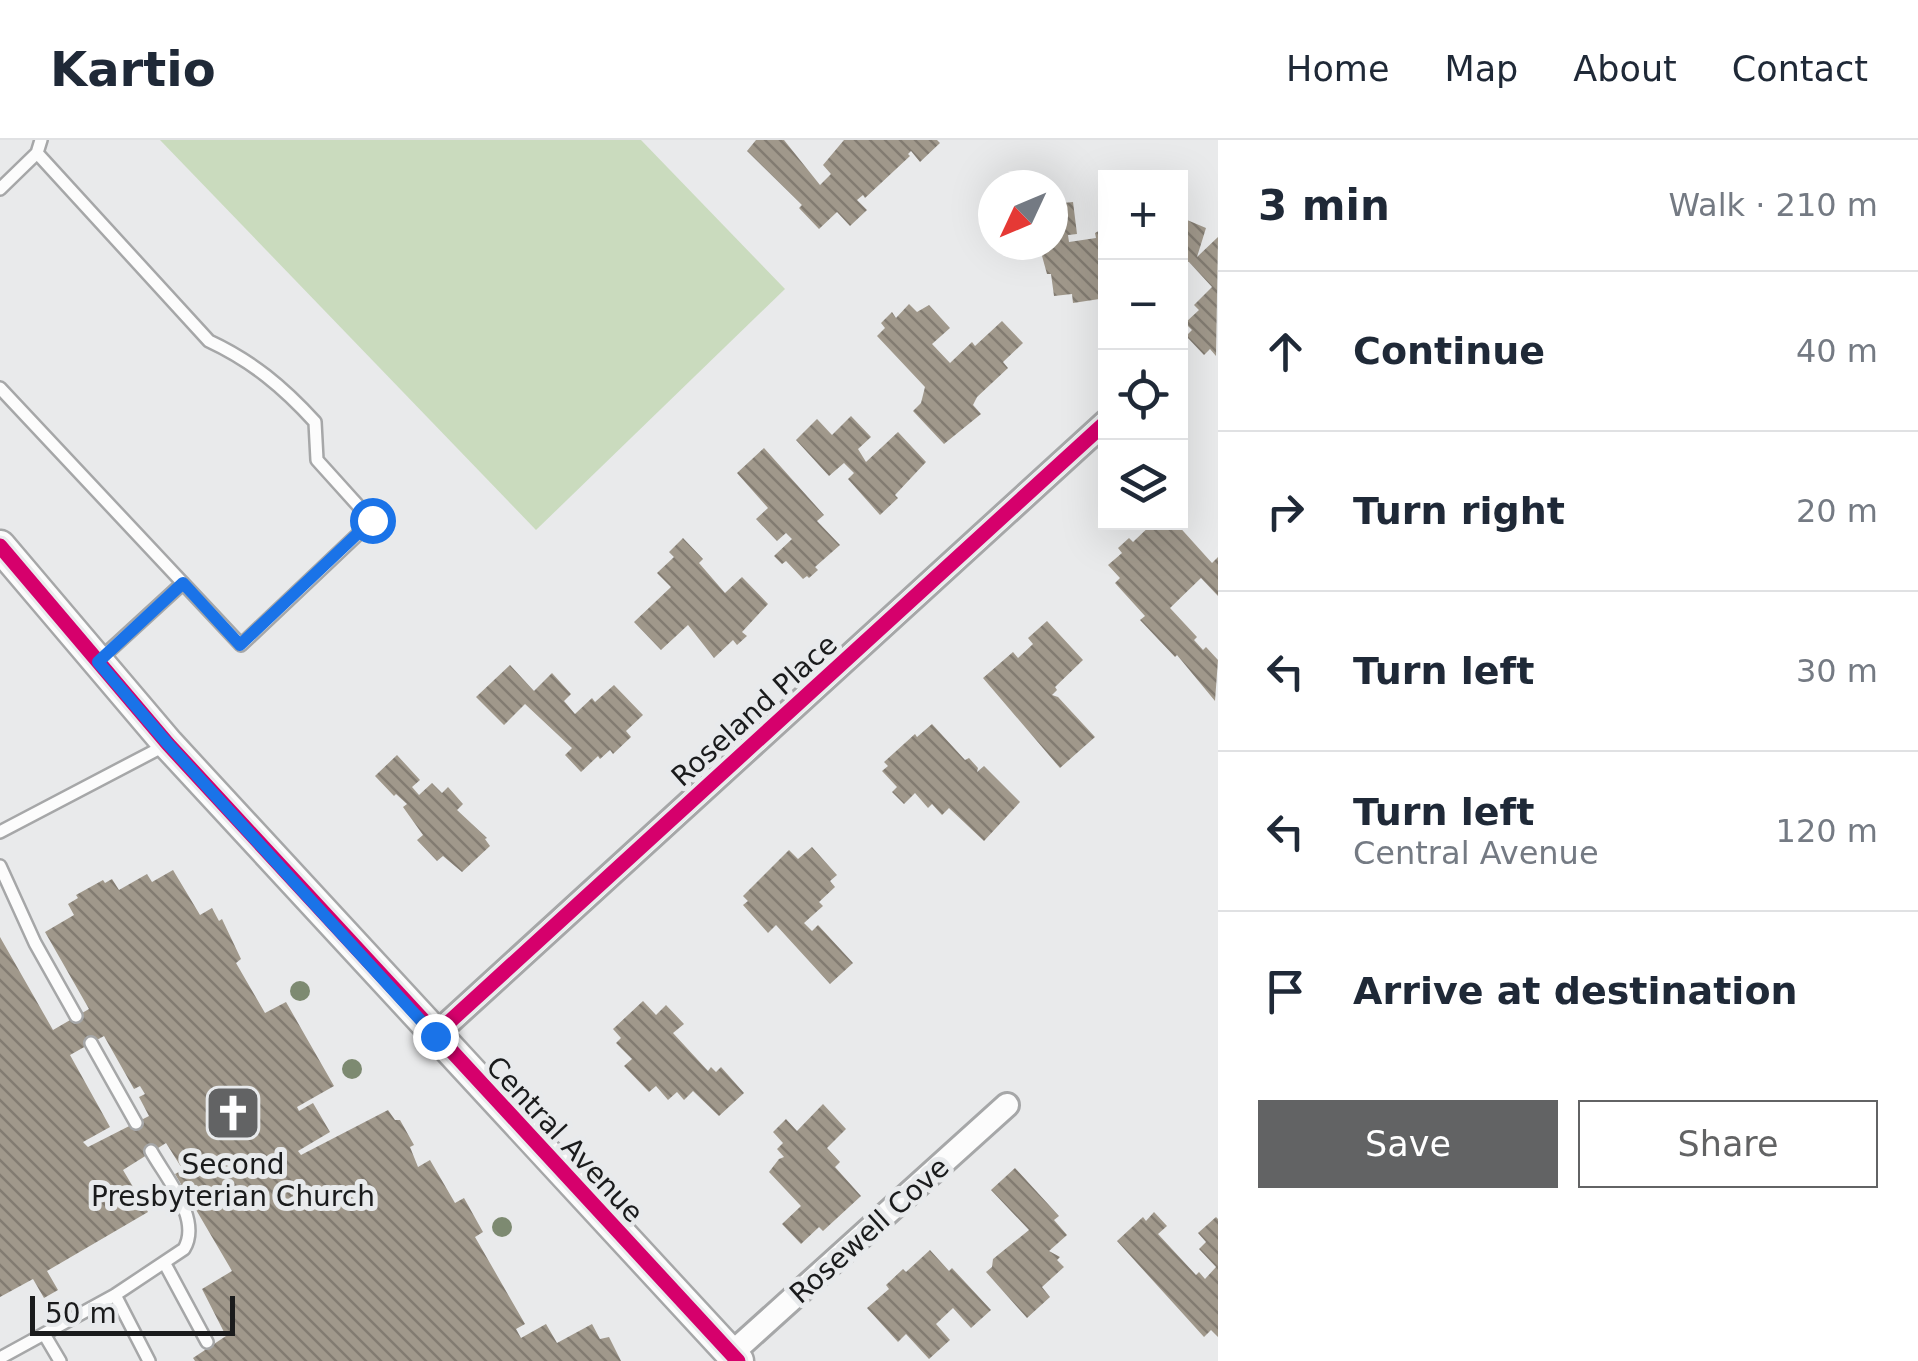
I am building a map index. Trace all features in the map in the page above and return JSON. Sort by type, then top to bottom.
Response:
[{"type":"main road","name":"Central Avenue","points":[[0,546],[168,744],[734,1358]]},
{"type":"street","name":"Roseland Place","points":[[435,1036],[1098,429]]},
{"type":"street","name":"Rosewell Cove","points":[[734,1358],[1008,1104]]},
{"type":"lane","points":[[0,188],[39,147],[209,341],[240,356],[279,383],[315,422],[318,460],[372,520],[240,645],[0,388]]},
{"type":"lane","points":[[0,413],[13,402]]},
{"type":"lane","points":[[98,662],[183,583]]},
{"type":"lane","points":[[0,832],[168,744]]},
{"type":"lane","points":[[0,866],[35,943],[76,1016]]},
{"type":"lane","points":[[91,1043],[136,1122]]},
{"type":"lane","points":[[0,1358],[116,1295],[184,1249],[190,1238],[189,1220],[152,1152]]},
{"type":"lane","points":[[165,1264],[207,1342]]},
{"type":"lane","points":[[116,1295],[149,1361]]},
{"type":"lane","points":[[44,1334],[60,1361]]},
{"type":"green space","points":[[160,140],[641,140],[785,289],[536,530]]},
{"type":"building","points":[[756,140],[784,140],[820,185],[831,174],[823,165],[844,140],[940,143],[920,162],[911,151],[865,198],[863,195],[857,200],[867,210],[850,226],[837,212],[819,229],[799,208],[802,205],[747,151]]},
{"type":"building","points":[[1068,202],[1073,202],[1077,234],[1068,235]]},
{"type":"building","points":[[1188,220],[1206,228],[1197,257],[1218,237],[1216,356],[1210,349],[1204,355],[1188,338],[1192,330],[1188,320],[1199,310],[1194,305],[1212,287],[1189,262]]},
{"type":"building","points":[[1098,231],[1098,299],[1073,303],[1072,294],[1054,296],[1051,274],[1047,274],[1043,260],[1068,260],[1068,235],[1069,242],[1096,238]]},
{"type":"building","points":[[909,304],[917,312],[929,305],[950,328],[932,344],[950,363],[1002,321],[1023,343],[1003,362],[1008,368],[977,397],[973,405],[981,414],[944,444],[913,411],[921,403],[925,387],[877,336],[885,328],[881,323],[892,312],[896,318]]},
{"type":"building","points":[[851,416],[871,437],[858,449],[866,462],[898,432],[926,462],[880,515],[848,479],[854,473],[844,463],[829,476],[796,440],[817,419],[832,435]]},
{"type":"building","points":[[764,448],[824,515],[817,521],[840,545],[815,567],[818,570],[809,578],[803,579],[786,561],[782,564],[774,556],[792,539],[786,533],[777,541],[756,519],[768,508],[737,473]]},
{"type":"building","points":[[1146,530],[1182,530],[1212,563],[1218,557],[1218,596],[1201,578],[1170,608],[1197,637],[1194,640],[1203,650],[1206,647],[1218,660],[1215,701],[1177,655],[1140,620],[1145,616],[1115,583],[1120,578],[1108,565],[1122,553],[1118,548],[1129,538],[1133,542]]},
{"type":"building","points":[[683,538],[703,559],[699,563],[725,593],[742,577],[768,604],[742,632],[747,636],[737,645],[733,640],[714,658],[688,625],[661,650],[634,622],[671,587],[657,573],[674,557],[669,552]]},
{"type":"building","points":[[1047,621],[1083,660],[1055,687],[1052,695],[1095,737],[1060,768],[983,678],[1013,652],[1018,658],[1033,644],[1028,638]]},
{"type":"building","points":[[510,665],[534,691],[552,673],[571,694],[564,701],[575,714],[614,685],[643,715],[626,731],[631,737],[613,754],[610,750],[600,759],[598,756],[581,772],[565,755],[572,748],[525,704],[504,725],[476,697]]},
{"type":"building","points":[[932,724],[965,760],[969,758],[977,772],[984,766],[1020,802],[984,841],[949,808],[942,815],[932,804],[928,808],[915,793],[904,804],[892,792],[897,787],[882,771],[888,766],[884,762]]},
{"type":"building","points":[[397,755],[420,780],[412,787],[419,795],[432,783],[442,793],[448,787],[463,804],[457,810],[487,838],[490,846],[462,872],[443,856],[437,861],[417,840],[423,835],[403,807],[407,804],[375,776]]},
{"type":"building","points":[[812,847],[837,875],[830,881],[835,887],[819,902],[823,906],[804,923],[812,931],[818,925],[853,963],[830,984],[776,925],[768,933],[743,905],[748,901],[743,896],[789,850],[798,859]]},
{"type":"building","name":"Second Presbyterian Church","points":[[173,870],[200,915],[212,908],[219,921],[222,919],[241,959],[236,963],[265,1013],[286,1002],[334,1086],[297,1107],[299,1111],[313,1103],[330,1132],[298,1151],[301,1155],[388,1110],[395,1120],[400,1120],[414,1145],[410,1147],[418,1167],[430,1160],[455,1203],[464,1198],[483,1232],[475,1237],[525,1324],[516,1329],[521,1338],[546,1324],[557,1343],[592,1324],[600,1339],[609,1337],[621,1361],[195,1361],[193,1358],[226,1336],[202,1289],[232,1271],[175,1174],[183,1170],[166,1143],[123,1170],[148,1212],[47,1271],[58,1290],[44,1298],[33,1279],[0,1297],[0,937],[53,1030],[89,1009],[45,932],[74,915],[68,904],[78,898],[76,895],[103,880],[105,883],[112,879],[119,890],[147,874],[152,882]],"holes":[[[104,1036],[134,1089],[140,1086],[145,1094],[139,1097],[149,1116],[88,1147],[83,1142],[110,1127],[70,1055]]]},
{"type":"building","points":[[643,1001],[656,1015],[666,1005],[684,1024],[673,1033],[708,1071],[711,1067],[716,1072],[721,1067],[744,1093],[719,1116],[693,1091],[684,1100],[677,1092],[668,1100],[656,1086],[649,1092],[624,1066],[632,1059],[616,1043],[621,1038],[613,1029]]},
{"type":"building","points":[[823,1104],[846,1129],[827,1148],[840,1162],[835,1167],[861,1196],[823,1231],[819,1227],[801,1244],[782,1224],[801,1206],[769,1172],[784,1157],[777,1149],[783,1143],[773,1132],[786,1119],[797,1131]]},
{"type":"building","points":[[1015,1168],[1059,1216],[1054,1220],[1067,1235],[1049,1251],[1060,1257],[1057,1260],[1064,1267],[1042,1287],[1050,1297],[1027,1318],[986,1272],[993,1259],[1029,1230],[991,1190]]},
{"type":"building","points":[[1154,1212],[1167,1226],[1158,1234],[1196,1275],[1199,1272],[1205,1279],[1216,1267],[1199,1249],[1206,1242],[1198,1233],[1218,1219],[1218,1337],[1211,1330],[1204,1337],[1117,1241]]},
{"type":"building","points":[[930,1250],[991,1310],[971,1328],[953,1308],[936,1324],[950,1340],[929,1359],[906,1334],[898,1342],[867,1308],[889,1289],[886,1285],[903,1269],[906,1272]]},
{"type":"cycle path","points":[[435,1035],[1098,429]]},
{"type":"cycle path","points":[[0,546],[168,744],[738,1361]]},
{"type":"place","name":"Second Presbyterian Church","points":[[233,1113]]},
{"type":"route","points":[[372,520],[240,645],[183,583],[98,662],[435,1036]]}]
